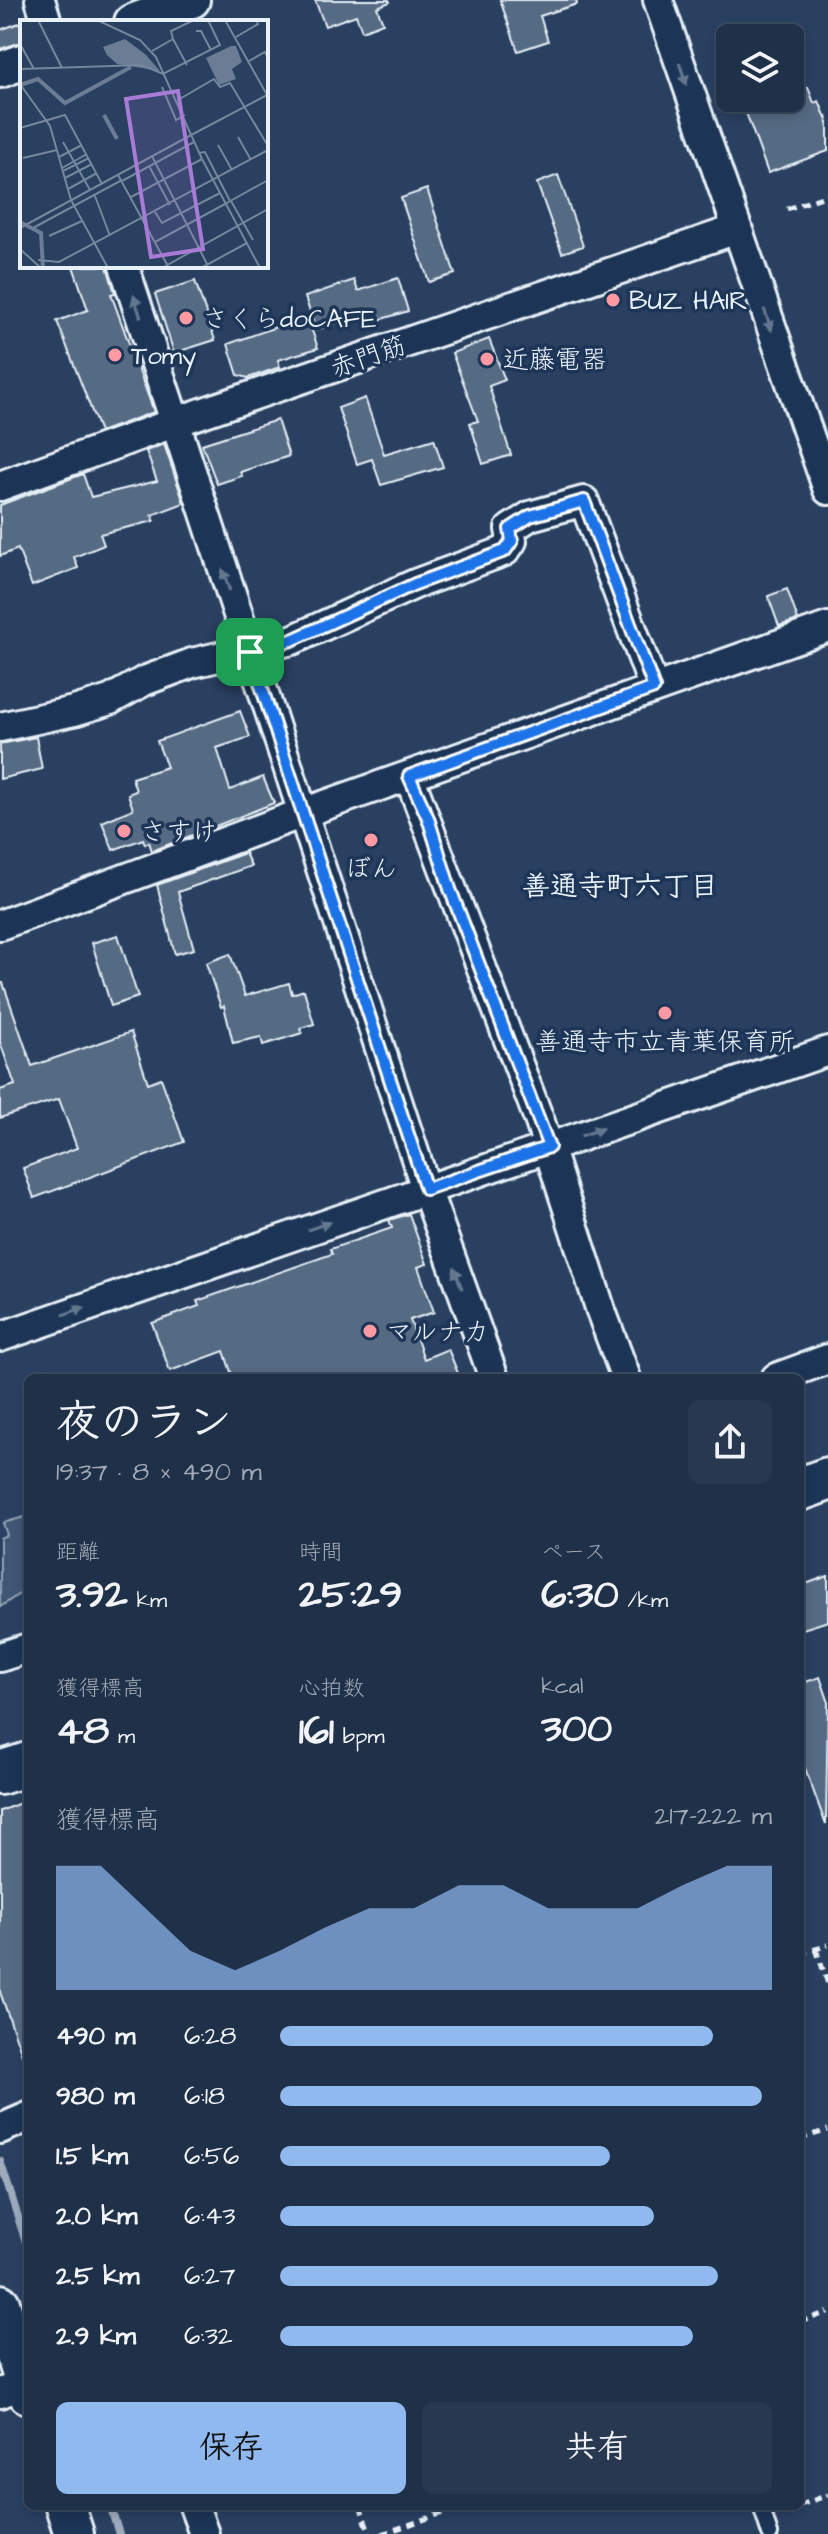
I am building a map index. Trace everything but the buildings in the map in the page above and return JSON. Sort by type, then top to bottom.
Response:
[{"type":"main road","points":[[804,1488],[828,1479]]},
{"type":"main road","points":[[0,1773],[24,1765]]},
{"type":"main road","points":[[0,2304],[20,2380]]},
{"type":"main road","points":[[66,2510],[74,2534]]},
{"type":"street","points":[[40,0],[46,20]]},
{"type":"street","points":[[137,20],[192,0]]},
{"type":"street","points":[[658,0],[828,490]]},
{"type":"street","points":[[0,70],[20,63]]},
{"type":"street","name":"赤門筋","points":[[0,486],[174,422],[737,229]]},
{"type":"street","points":[[125,268],[426,1189],[493,1374]]},
{"type":"street","points":[[0,727],[74,711],[192,663],[292,640],[415,584],[505,551],[512,541],[510,529],[530,516],[584,501],[654,688]]},
{"type":"street","points":[[0,925],[303,813],[828,627]]},
{"type":"street","points":[[409,776],[428,818],[450,889],[549,1147],[601,1311],[625,1374]]},
{"type":"street","points":[[0,1337],[113,1305],[426,1189],[828,1051]]},
{"type":"street","points":[[787,1374],[828,1359]]},
{"type":"street","points":[[0,1657],[24,1649]]},
{"type":"street","points":[[195,2510],[204,2534]]},
{"type":"lane","points":[[762,2510],[770,2534]]},
{"type":"path","points":[[787,209],[828,195]]},
{"type":"path","points":[[804,1953],[828,1945]]},
{"type":"path","points":[[816,1949],[828,1984]]},
{"type":"path","points":[[804,2138],[828,2130]]},
{"type":"path","points":[[804,2321],[828,2312]]},
{"type":"path","points":[[804,2504],[828,2495]]},
{"type":"path","points":[[361,2510],[370,2534]]},
{"type":"path","points":[[382,2534],[451,2510]]},
{"type":"shaded area","points":[[24,1517],[24,1591],[0,1607],[0,1538],[7,1535],[3,1523]]},
{"type":"waterway","points":[[0,2161],[24,2236]]},
{"type":"waterway","points":[[111,2510],[119,2534]]},
{"type":"place","name":"BUZ HAIR","points":[[613,300]]},
{"type":"place","name":"さくらdoCAFE","points":[[186,318]]},
{"type":"place","name":"Tomy","points":[[115,355]]},
{"type":"place","name":"近藤電器","points":[[487,359]]},
{"type":"place","name":"さすけ","points":[[124,831]]},
{"type":"place","name":"ぼん","points":[[371,840]]},
{"type":"place","name":"善通寺市立青葉保育所","points":[[665,1013]]},
{"type":"place","name":"マルナカ","points":[[370,1331]]},
{"type":"district","name":"善通寺町六丁目","points":[[620,885]]},
{"type":"route","points":[[584,501],[654,688],[409,776],[428,818],[450,889],[549,1147],[426,1189],[250,652],[292,640],[415,584],[465,569],[505,551],[512,541],[510,529],[530,516],[584,501]]}]
